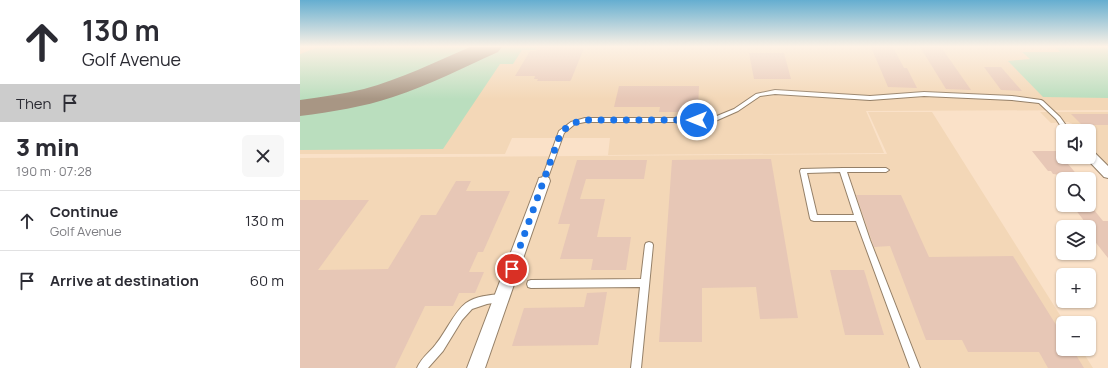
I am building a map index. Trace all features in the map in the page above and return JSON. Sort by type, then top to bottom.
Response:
[{"type":"street","points":[[1096,161],[1108,174]]},
{"type":"street","points":[[476,368],[544,182]]},
{"type":"lane","points":[[544,182],[561,132],[573,123],[585,120],[713,120],[736,110],[758,95],[775,92],[870,98],[924,94],[1012,98],[1040,102],[1055,115],[1062,124]]},
{"type":"lane","points":[[843,170],[858,218],[915,368]]},
{"type":"lane","points":[[858,218],[814,218],[803,171],[886,170]]},
{"type":"lane","points":[[636,368],[649,245]]},
{"type":"lane","points":[[531,284],[645,283]]},
{"type":"lane","points":[[422,368],[441,345],[466,308],[478,301],[502,298]]},
{"type":"shaded area","points":[[300,64],[1108,64],[1108,110],[866,111],[884,153],[608,155],[610,138],[512,138],[505,154],[300,154]]},
{"type":"shaded area","points":[[868,112],[932,112],[1061,316],[1056,316],[1056,356],[1085,356],[1093,368],[300,368],[300,158],[887,154]]},
{"type":"shaded area","points":[[1040,112],[1108,112],[1108,166],[1096,154],[1096,124],[1073,124],[1068,122],[1051,123]]},
{"type":"green space","points":[[300,64],[439,64],[392,82],[347,95],[300,101]]},
{"type":"green space","points":[[463,64],[500,64],[443,149],[300,150],[300,114],[354,105],[404,89]]},
{"type":"green space","points":[[1011,64],[1108,64],[1108,98],[1043,97]]},
{"type":"building","points":[[522,64],[577,64],[570,81],[537,81],[538,79],[534,79],[535,76],[515,76]]},
{"type":"building","points":[[751,64],[787,64],[791,79],[754,79]]},
{"type":"building","points":[[878,64],[902,64],[904,68],[907,68],[917,88],[888,87]]},
{"type":"building","points":[[931,64],[953,64],[971,90],[946,89]]},
{"type":"building","points":[[984,67],[1001,67],[1022,91],[1001,90]]},
{"type":"building","points":[[619,86],[699,86],[698,112],[659,112],[660,107],[614,107]]},
{"type":"building","points":[[1071,114],[1108,114],[1108,125],[1081,124]]},
{"type":"building","points":[[1032,151],[1056,151],[1056,164],[1068,164],[1075,172],[1056,172],[1056,174],[1048,171]]},
{"type":"building","points":[[771,159],[798,318],[760,319],[756,287],[702,288],[702,342],[659,342],[672,160]]},
{"type":"building","points":[[577,160],[647,160],[644,179],[586,179],[580,199],[605,199],[597,237],[631,237],[626,270],[591,270],[593,259],[560,259],[570,224],[558,224]]},
{"type":"building","points":[[456,181],[471,181],[466,191],[510,191],[483,252],[478,252],[469,272],[484,272],[475,293],[459,293],[453,306],[425,306],[395,368],[300,368],[300,200],[369,200],[318,270],[388,269],[421,215],[436,215]]},
{"type":"building","points":[[856,195],[901,195],[929,257],[1013,256],[1056,325],[1056,356],[1077,356],[1084,368],[1048,368],[1039,352],[968,352],[962,340],[926,340],[890,246],[874,247]]},
{"type":"building","points":[[1077,212],[1096,212],[1103,221],[1108,221],[1108,258],[1096,243],[1096,220],[1083,220]]},
{"type":"building","points":[[830,270],[864,270],[884,335],[845,335]]},
{"type":"building","points":[[607,292],[598,345],[512,346],[524,308],[584,307],[587,293]]},
{"type":"taxiway","points":[[300,108],[353,99],[385,91],[452,64]]},
{"type":"route","points":[[512,269],[561,132],[573,123],[585,120],[697,120]]}]
